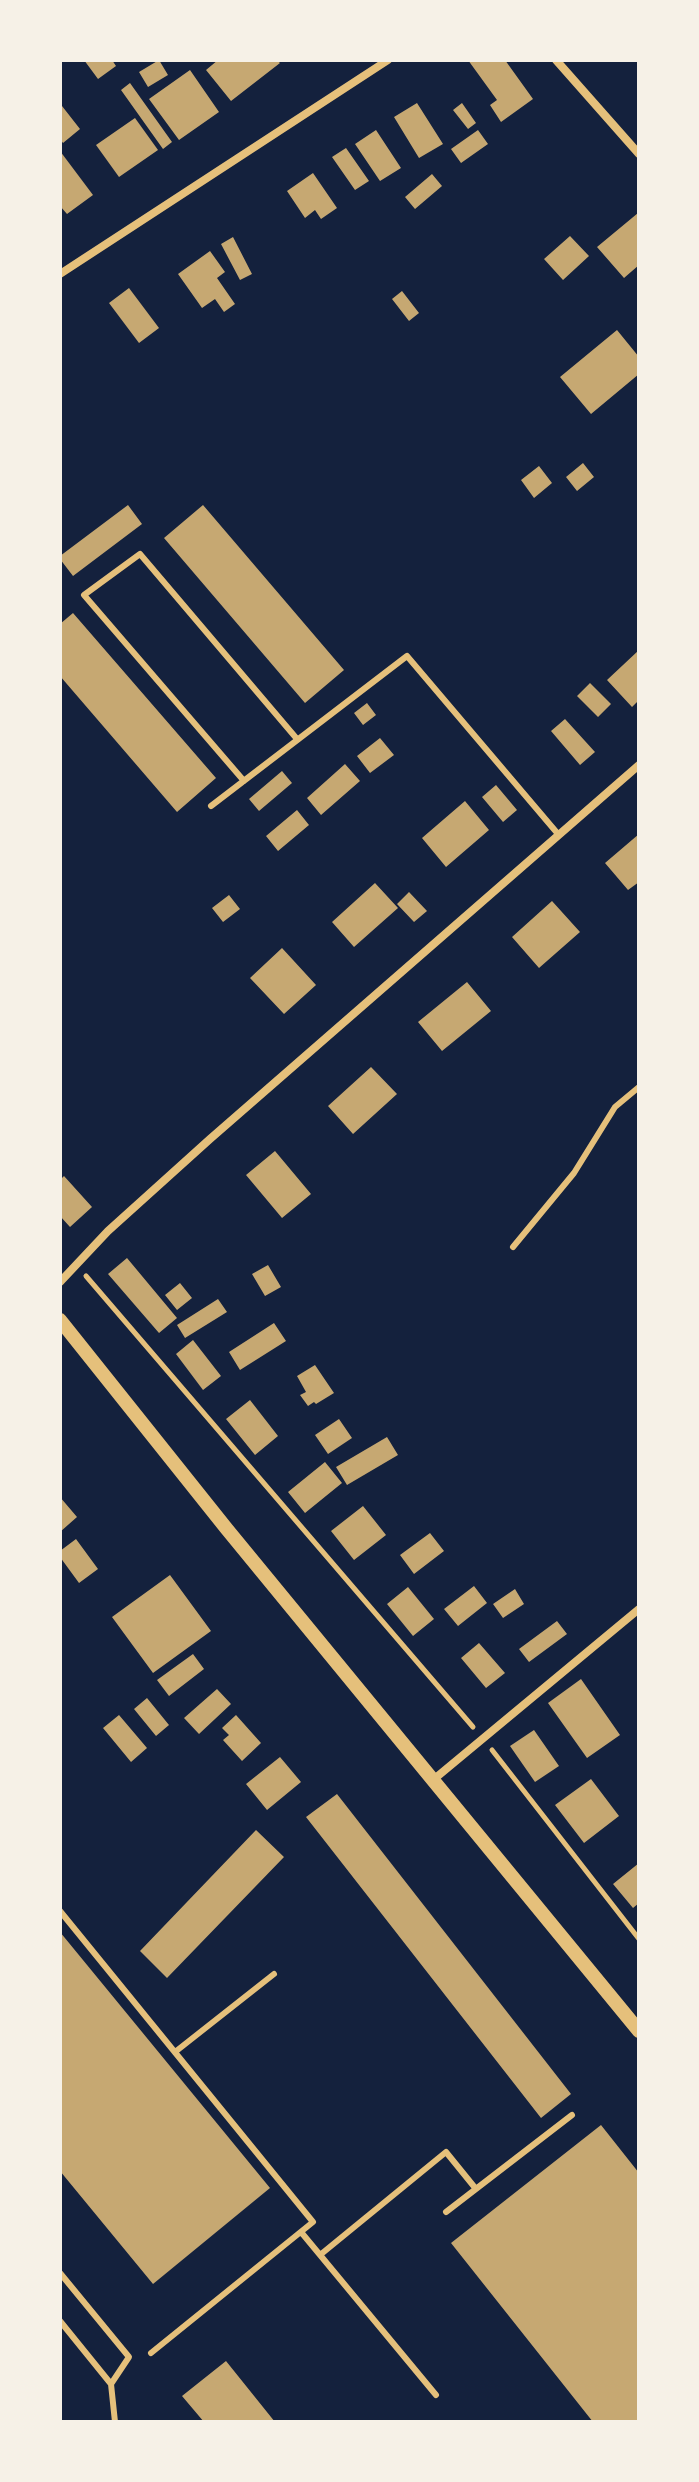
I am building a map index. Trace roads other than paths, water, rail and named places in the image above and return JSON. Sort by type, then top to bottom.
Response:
[{"type":"street","points":[[60,274],[388,60]]},
{"type":"street","points":[[556,60],[639,154]]},
{"type":"street","points":[[60,1282],[108,1231],[210,1139],[638,767]]},
{"type":"street","points":[[60,1320],[226,1528],[639,2031]]},
{"type":"street","points":[[433,1780],[639,1609]]},
{"type":"lane","points":[[244,781],[84,595],[140,554],[297,739]]},
{"type":"lane","points":[[211,806],[407,656],[558,834]]},
{"type":"lane","points":[[513,1247],[574,1173],[615,1107],[639,1087]]},
{"type":"lane","points":[[60,1911],[313,2222],[151,2353]]},
{"type":"lane","points":[[175,2052],[274,1974]]},
{"type":"lane","points":[[446,2212],[572,2115]]},
{"type":"lane","points":[[320,2255],[446,2152],[476,2189]]},
{"type":"lane","points":[[301,2232],[436,2395]]},
{"type":"lane","points":[[60,2273],[129,2357],[111,2384]]},
{"type":"lane","points":[[60,2321],[111,2384],[115,2422]]}]
